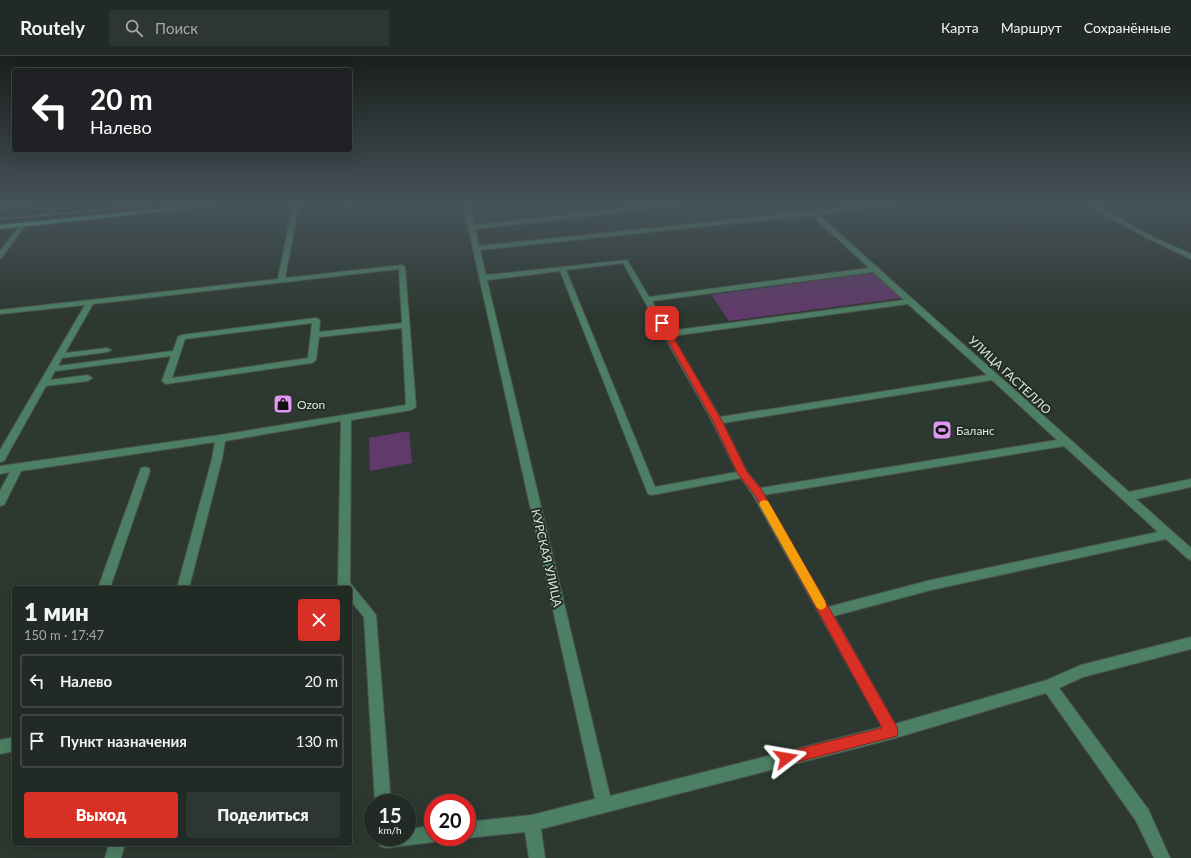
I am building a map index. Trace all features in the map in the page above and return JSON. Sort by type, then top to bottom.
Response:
[{"type":"street","points":[[0,256],[11,241]]},
{"type":"street","points":[[281,281],[289,241]]},
{"type":"street","name":"КУРСКАЯ УЛИЦА","points":[[474,241],[604,805]]},
{"type":"street","points":[[475,248],[538,241]]},
{"type":"street","name":"УЛИЦА ГАСТЕЛЛО","points":[[845,241],[1191,555]]},
{"type":"street","points":[[1158,241],[1191,257]]},
{"type":"street","points":[[482,278],[625,261],[717,421],[743,474],[757,492],[892,732]]},
{"type":"street","points":[[0,312],[402,267],[411,407],[220,438],[0,470]]},
{"type":"street","points":[[562,268],[652,491],[743,474]]},
{"type":"street","points":[[648,299],[877,269]]},
{"type":"street","points":[[0,459],[91,301]]},
{"type":"street","points":[[668,334],[911,301]]},
{"type":"street","points":[[316,320],[315,335],[312,360],[166,380],[182,337],[316,320]]},
{"type":"street","points":[[315,335],[406,325]]},
{"type":"street","points":[[60,356],[106,350]]},
{"type":"street","points":[[52,369],[176,353]]},
{"type":"street","points":[[717,421],[994,377]]},
{"type":"street","points":[[43,384],[88,378]]},
{"type":"street","points":[[346,418],[344,584],[346,586]]},
{"type":"street","points":[[184,586],[217,459],[220,438]]},
{"type":"street","points":[[757,492],[1065,442]]},
{"type":"street","points":[[0,502],[17,468]]},
{"type":"street","points":[[105,586],[145,472]]},
{"type":"street","points":[[1126,497],[1191,483]]},
{"type":"street","points":[[826,613],[931,585],[1168,534]]},
{"type":"street","points":[[352,593],[370,615],[382,794]]},
{"type":"street","points":[[476,829],[532,823],[892,732],[1049,686],[1081,671],[1191,643]]},
{"type":"street","points":[[1049,686],[1142,815],[1162,858]]},
{"type":"street","points":[[0,747],[12,744]]},
{"type":"street","points":[[532,823],[537,858]]},
{"type":"street","points":[[113,858],[116,846]]},
{"type":"shaded area","points":[[873,273],[901,298],[729,321],[711,295]]},
{"type":"shaded area","points":[[409,431],[412,463],[370,471],[369,438]]},
{"type":"slow traffic","points":[[764,504],[821,605]]},
{"type":"place","name":"Ozon","points":[[283,404]]},
{"type":"place","name":"Баланс","points":[[942,430]]},
{"type":"route","points":[[662,323],[717,421],[743,474],[757,492],[892,732],[786,758]]}]
